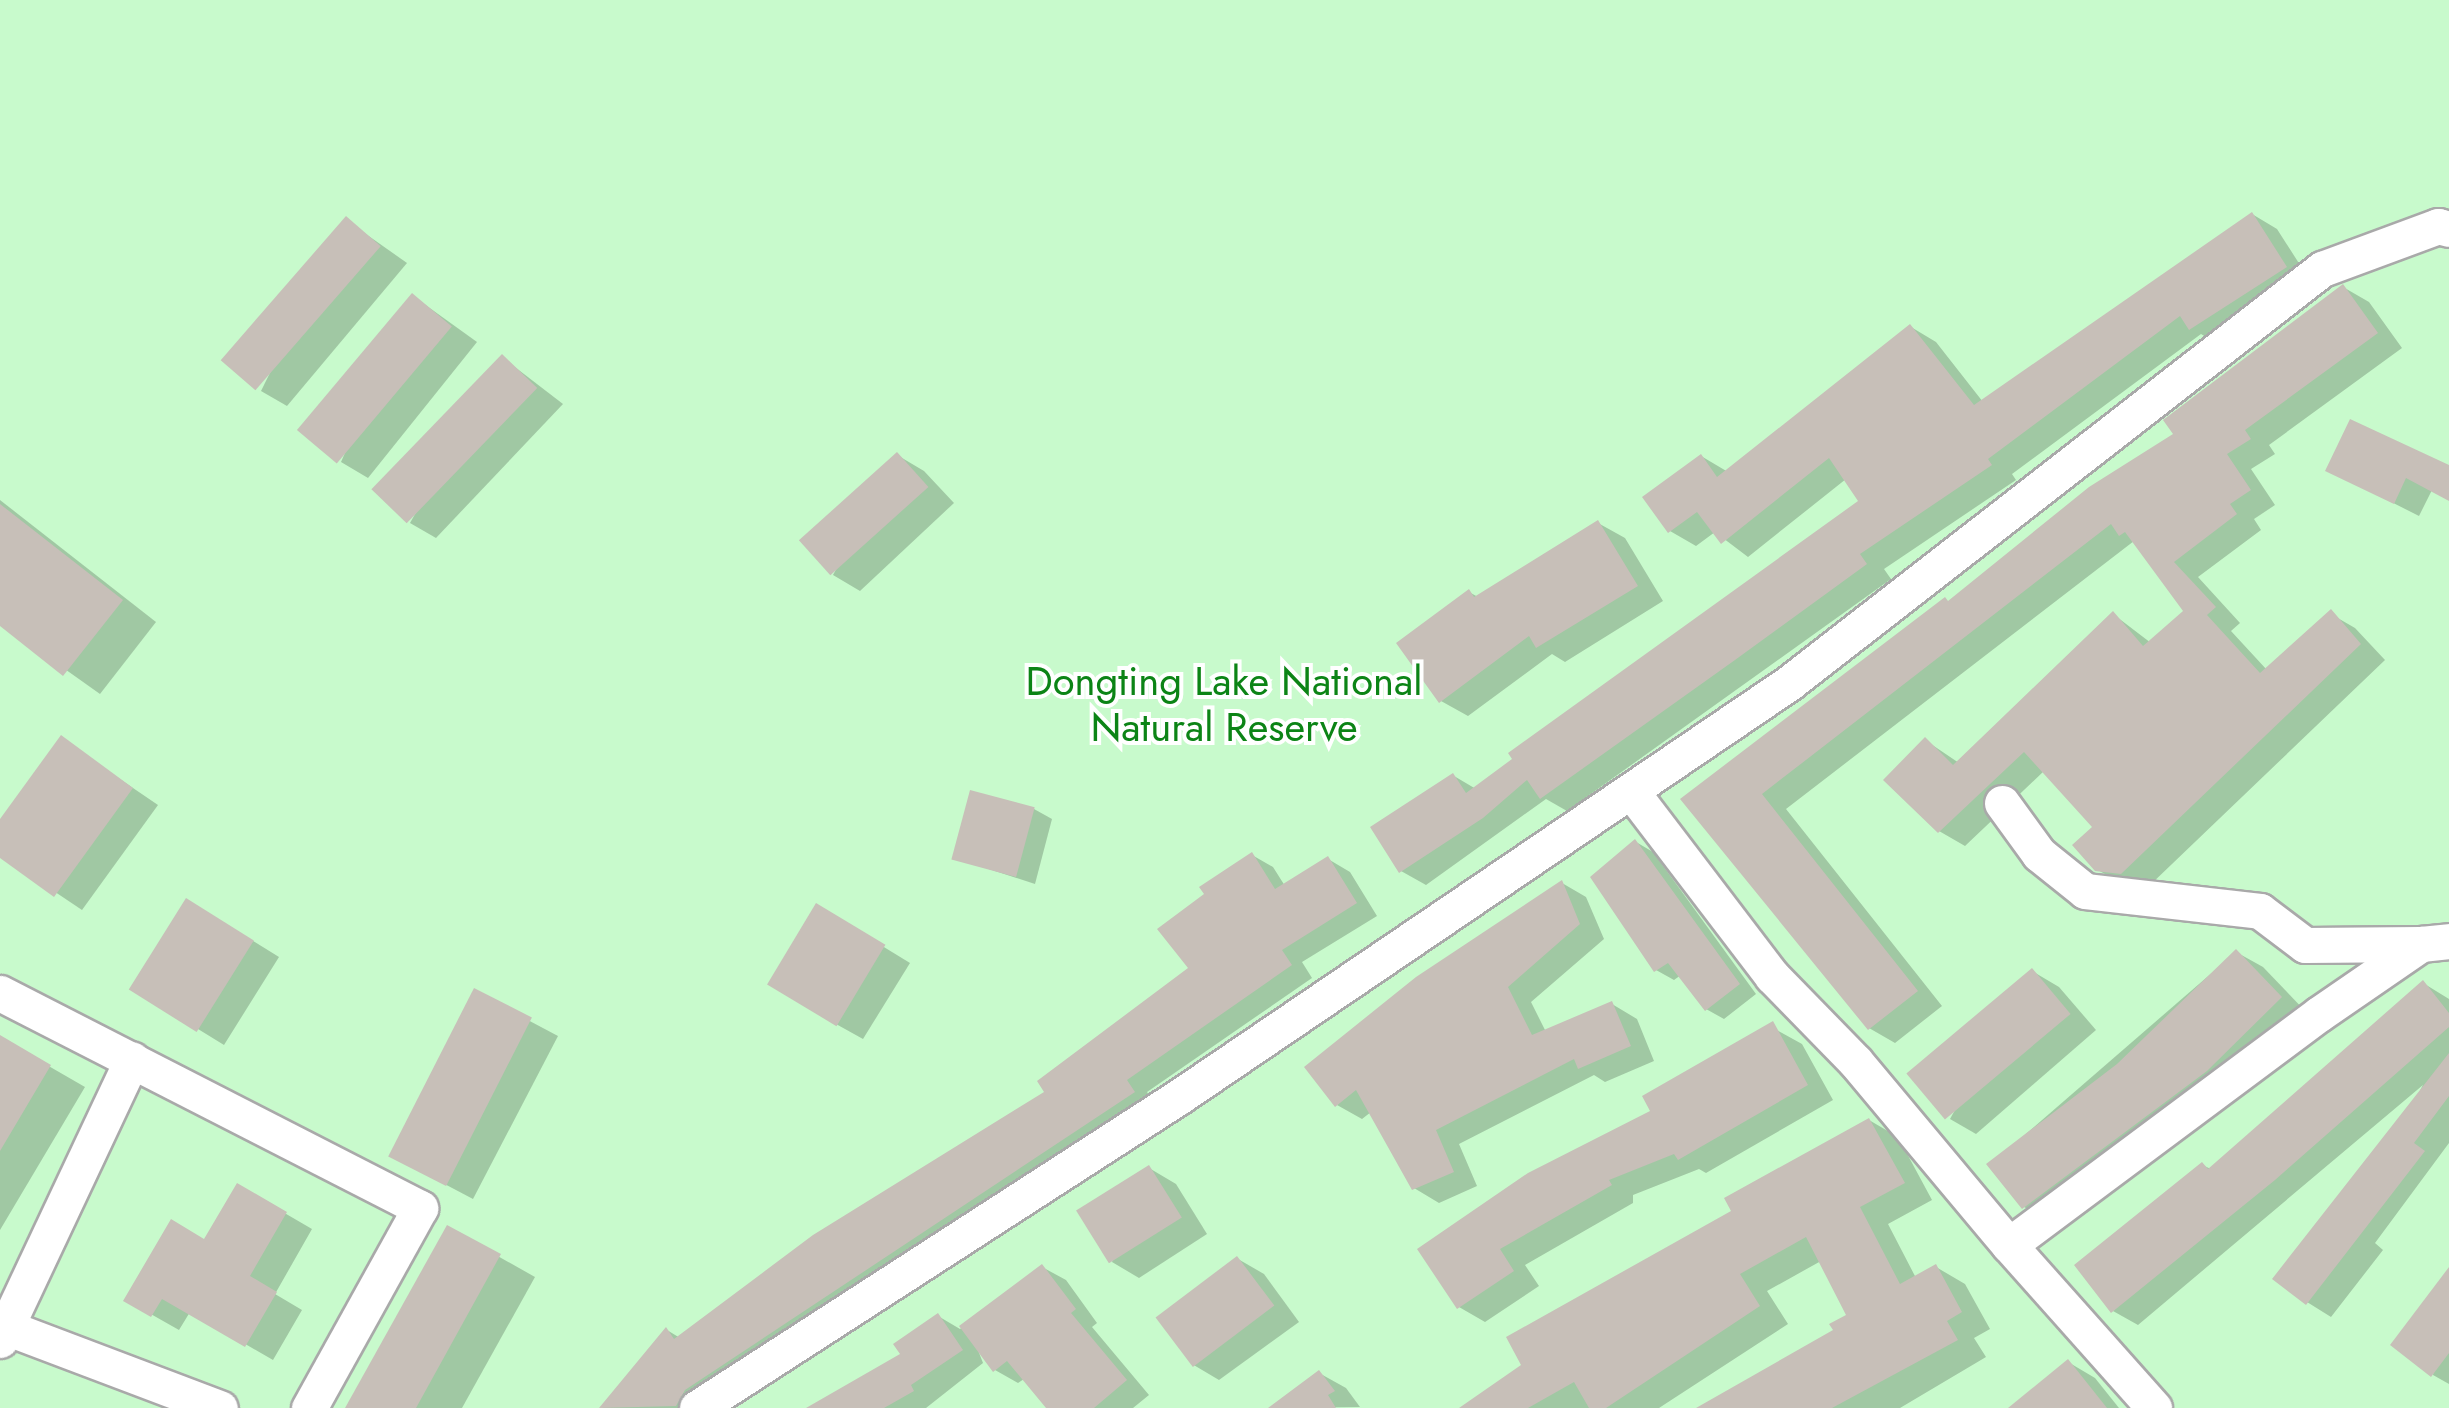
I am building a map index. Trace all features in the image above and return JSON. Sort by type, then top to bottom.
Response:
[{"type":"street","points":[[698,1408],[1180,1096],[1790,683],[2322,269],[2438,226],[2449,229]]},
{"type":"street","points":[[1631,791],[1772,976],[1855,1060],[2009,1245],[2154,1408]]},
{"type":"street","points":[[2002,803],[2039,854],[2086,891],[2260,911],[2305,945],[2435,942]]},
{"type":"street","points":[[2009,1245],[2108,1166],[2435,942]]},
{"type":"street","points":[[0,993],[420,1208],[310,1408]]},
{"type":"street","points":[[132,1060],[2,1330],[220,1408]]},
{"type":"green space","name":"Dongting Lake National Natural Reserve","points":[[0,0],[2449,0],[2449,1408],[0,1408]]},
{"type":"building","points":[[2252,212],[2287,267],[2189,330],[2180,316],[1988,459],[1992,465],[1860,554],[1867,564],[1735,660],[1540,799],[1527,780],[1483,818],[1399,873],[1370,827],[1453,773],[1466,793],[1512,759],[1508,753],[1858,501],[1829,458],[1721,544],[1697,512],[1668,533],[1642,497],[1701,454],[1717,477],[1910,324],[1974,405]]},
{"type":"building","points":[[346,216],[381,246],[255,390],[221,360]]},
{"type":"building","points":[[2343,284],[2378,333],[2245,430],[2251,439],[2227,454],[2251,490],[2230,504],[2237,514],[2174,562],[2216,607],[2207,615],[2260,673],[2331,609],[2361,644],[2121,874],[2095,871],[2072,845],[2092,827],[2024,752],[1938,833],[1883,780],[1925,737],[1953,765],[2113,611],[2143,646],[2183,611],[2125,532],[2119,536],[2111,524],[1762,794],[1918,991],[1868,1030],[1680,799],[1945,597],[1948,601],[2089,487],[2173,434],[2163,420]]},
{"type":"building","points":[[412,293],[452,326],[337,464],[297,430]]},
{"type":"building","points":[[502,354],[537,388],[407,523],[371,489]]},
{"type":"building","points":[[2350,419],[2449,465],[2449,501],[2406,478],[2394,504],[2325,471]]},
{"type":"building","points":[[897,452],[928,487],[830,575],[799,540]]},
{"type":"building","points":[[0,504],[123,600],[63,676],[0,626]]},
{"type":"building","points":[[1598,520],[1638,586],[1536,648],[1529,636],[1439,703],[1396,643],[1469,589],[1474,597]]},
{"type":"building","points":[[61,735],[133,788],[54,897],[0,858],[0,819]]},
{"type":"building","points":[[970,790],[1035,807],[1016,877],[951,860]]},
{"type":"building","points":[[1635,839],[1740,984],[1705,1011],[1668,963],[1654,972],[1590,877]]},
{"type":"building","points":[[1252,852],[1275,889],[1328,856],[1357,903],[1282,950],[1292,965],[1127,1080],[1135,1092],[685,1390],[676,1406],[599,1408],[666,1327],[674,1339],[813,1235],[1044,1092],[1037,1081],[1188,968],[1157,929],[1204,894],[1199,887]]},
{"type":"building","points":[[1562,880],[1580,924],[1508,987],[1532,1035],[1612,1001],[1631,1046],[1578,1069],[1574,1059],[1436,1130],[1454,1172],[1412,1190],[1356,1090],[1335,1107],[1304,1067],[1416,977]]},
{"type":"building","points":[[186,898],[254,940],[197,1032],[129,990]]},
{"type":"building","points":[[816,903],[885,945],[837,1026],[767,984]]},
{"type":"building","points":[[2236,949],[2282,997],[2207,1071],[2022,1209],[1986,1164],[2117,1064]]},
{"type":"building","points":[[2032,968],[2071,1014],[1945,1119],[1906,1073]]},
{"type":"building","points":[[2423,980],[2449,1013],[2449,1027],[2275,1180],[2111,1313],[2074,1265],[2202,1162],[2208,1169]]},
{"type":"building","points":[[474,988],[532,1018],[446,1186],[388,1156]]},
{"type":"building","points":[[1773,1021],[1808,1085],[1678,1160],[1674,1154],[1609,1180],[1612,1185],[1500,1249],[1514,1271],[1457,1309],[1417,1249],[1528,1173],[1650,1111],[1642,1096]]},
{"type":"building","points":[[0,1035],[51,1065],[0,1151]]},
{"type":"building","points":[[2449,1053],[2449,1096],[2414,1143],[2425,1151],[2306,1305],[2272,1279]]},
{"type":"building","points":[[1869,1118],[1905,1183],[1860,1207],[1900,1284],[1936,1264],[1962,1312],[1947,1321],[1958,1340],[1832,1408],[1696,1408],[1833,1330],[1829,1324],[1846,1315],[1806,1237],[1740,1274],[1760,1306],[1606,1408],[1589,1408],[1574,1382],[1528,1408],[1459,1408],[1521,1365],[1506,1337],[1731,1211],[1724,1198]]},
{"type":"building","points":[[1149,1165],[1182,1218],[1109,1263],[1076,1211]]},
{"type":"building","points":[[237,1183],[287,1212],[250,1276],[277,1292],[245,1347],[162,1299],[151,1317],[123,1301],[171,1219],[204,1239]]},
{"type":"building","points":[[447,1225],[501,1254],[416,1408],[345,1408]]},
{"type":"building","points":[[1237,1256],[1274,1306],[1193,1367],[1156,1317]]},
{"type":"building","points":[[1042,1264],[1076,1309],[1071,1313],[1127,1380],[1094,1408],[1046,1408],[1007,1361],[993,1372],[959,1326]]},
{"type":"building","points":[[2449,1267],[2449,1353],[2431,1377],[2390,1345]]},
{"type":"building","points":[[938,1313],[963,1350],[911,1385],[914,1391],[884,1408],[806,1408],[900,1354],[893,1344]]},
{"type":"building","points":[[2068,1359],[2107,1408],[2008,1408]]},
{"type":"building","points":[[1319,1370],[1335,1391],[1328,1395],[1336,1408],[1268,1408]]}]
